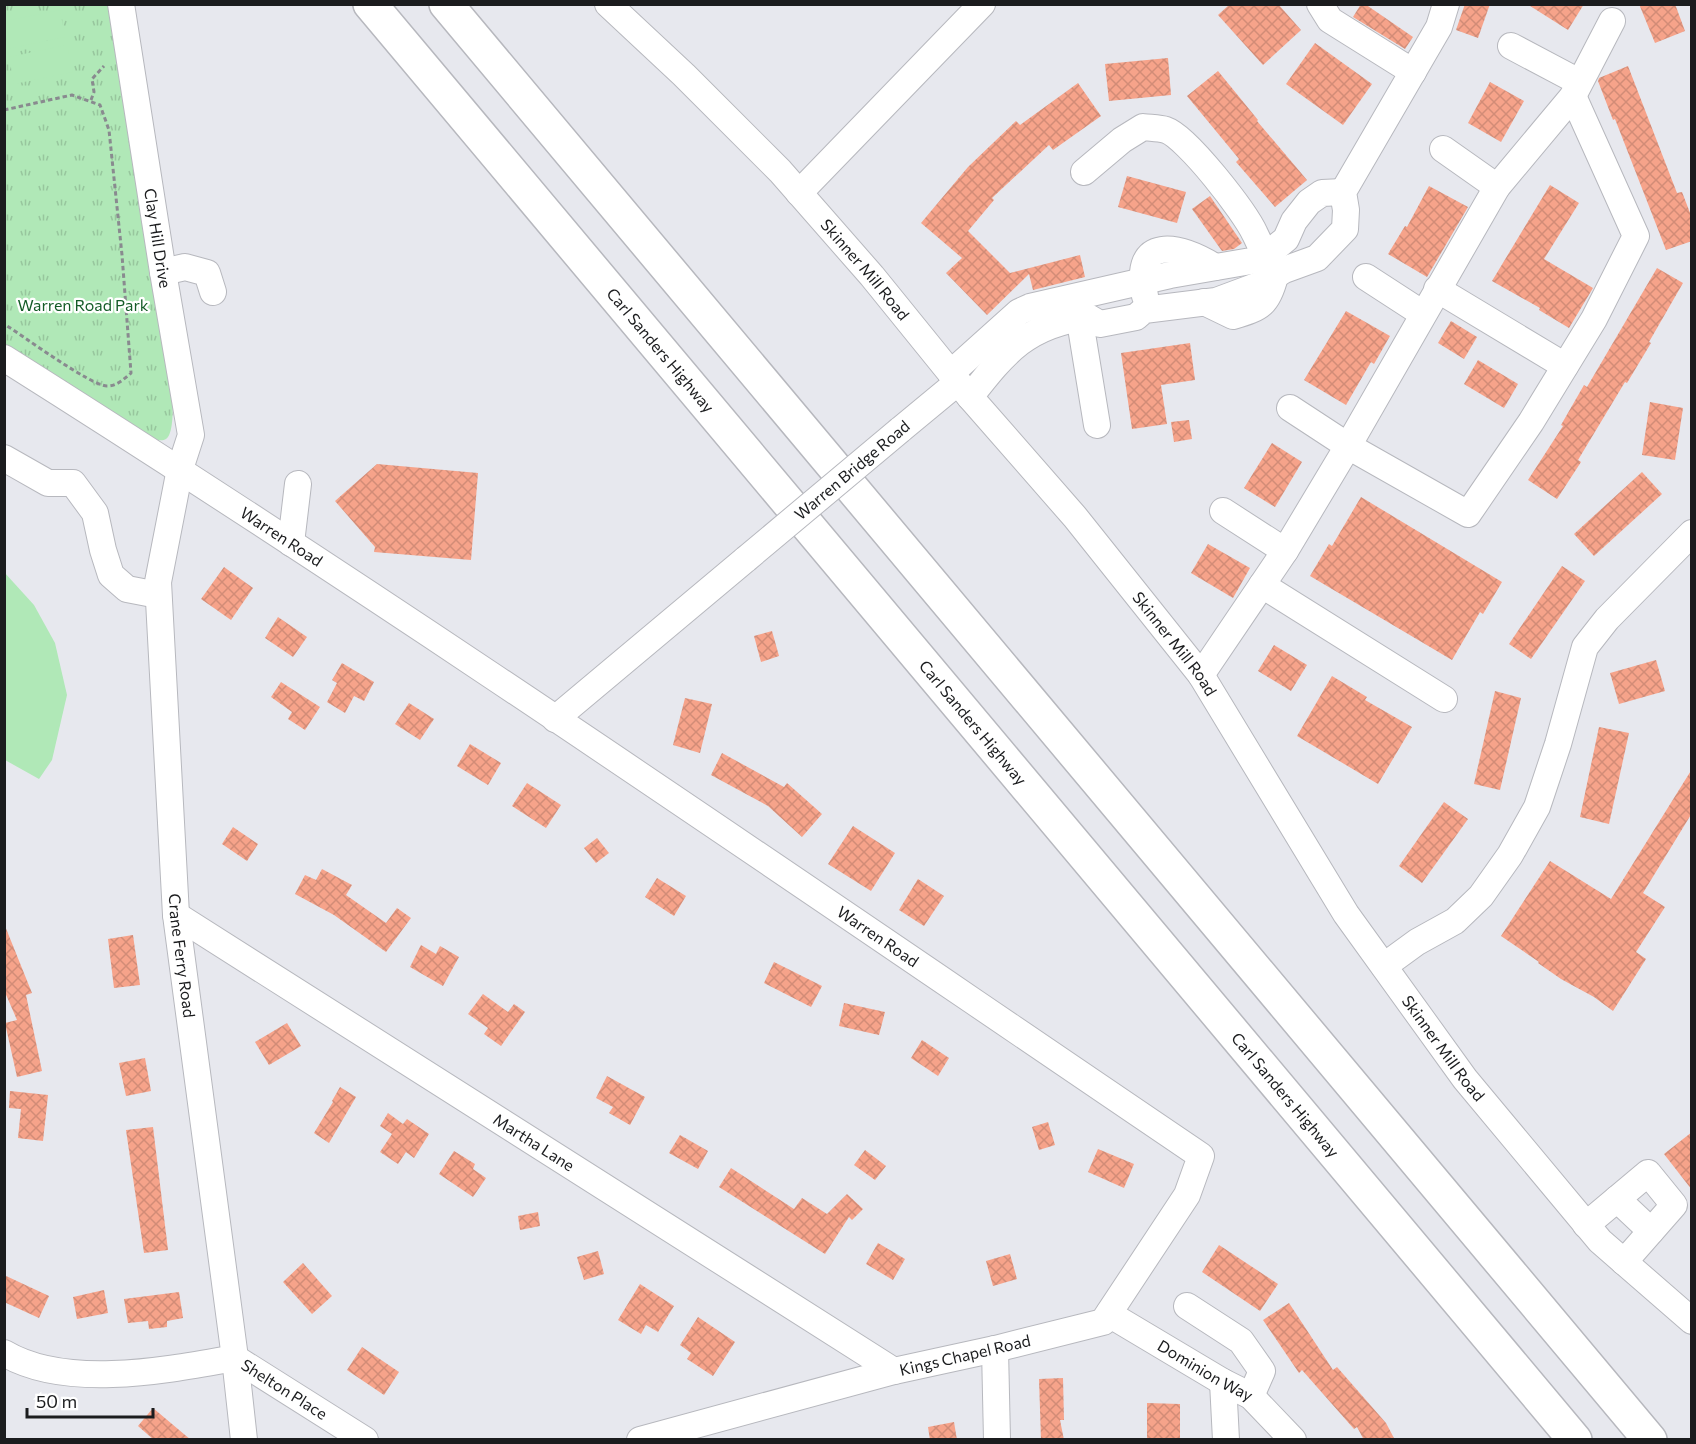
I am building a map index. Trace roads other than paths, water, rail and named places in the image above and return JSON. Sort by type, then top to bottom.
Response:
[{"type":"highway","name":"Carl Sanders Highway","points":[[370,4],[1575,1440]]},
{"type":"highway","points":[[446,4],[1650,1440]]},
{"type":"street","name":"Clay Hill Drive","points":[[121,4],[191,435],[180,469]]},
{"type":"street","name":"Skinner Mill Road","points":[[608,4],[738,128],[799,194],[872,276],[960,384],[1075,517],[1201,675],[1346,914],[1465,1079],[1600,1241],[1692,1321]]},
{"type":"street","points":[[799,194],[982,4]]},
{"type":"street","points":[[1320,4],[1330,20],[1413,72]]},
{"type":"street","points":[[1270,266],[1284,270],[1317,258],[1345,229],[1346,210],[1342,192],[1439,27],[1446,4]]},
{"type":"street","points":[[1201,675],[1285,551],[1497,187],[1576,89],[1612,21]]},
{"type":"street","points":[[1290,408],[1348,446],[1468,514],[1531,422],[1594,320],[1636,236],[1576,89],[1511,46]]},
{"type":"street","points":[[1084,172],[1122,140],[1143,127],[1168,130],[1197,155],[1233,200],[1255,232],[1270,266]]},
{"type":"street","points":[[1443,149],[1497,187]]},
{"type":"street","points":[[1081,310],[1100,324],[1136,317],[1146,310],[1216,301],[1259,285],[1294,221],[1309,202],[1322,193],[1342,192]]},
{"type":"street","name":"Warren Bridge Road","points":[[555,719],[900,430],[960,384],[1019,312],[1030,307],[1081,310],[1142,281],[1251,261],[1270,266]]},
{"type":"street","points":[[163,272],[185,267],[207,273],[213,292]]},
{"type":"street","points":[[1366,277],[1422,314]]},
{"type":"street","points":[[1142,281],[1146,310]]},
{"type":"street","points":[[1437,289],[1565,366]]},
{"type":"street","points":[[1081,310],[1096,424]]},
{"type":"street","name":"Warren Road","points":[[4,358],[180,469],[555,719],[1201,1156]]},
{"type":"street","points":[[4,458],[48,483],[73,483],[95,513],[111,575],[128,589],[158,595]]},
{"type":"street","name":"Crane Ferry Road","points":[[180,469],[158,582],[176,915],[244,1440]]},
{"type":"street","points":[[291,543],[298,484]]},
{"type":"street","points":[[1223,511],[1285,551]]},
{"type":"street","points":[[1384,966],[1417,942],[1455,921],[1481,896],[1510,855],[1537,807],[1586,647],[1607,619],[1692,533]]},
{"type":"street","points":[[1262,585],[1444,699]]},
{"type":"street","name":"Martha Lane","points":[[176,915],[894,1371]]},
{"type":"street","name":"Kings Chapel Road","points":[[640,1440],[700,1431],[894,1371],[1103,1322],[1187,1195],[1201,1156]]},
{"type":"street","points":[[1586,1225],[1648,1173],[1674,1205],[1624,1262]]},
{"type":"street","points":[[1617,1199],[1651,1231]]},
{"type":"street","points":[[1186,1306],[1241,1341],[1262,1371],[1251,1396]]},
{"type":"street","name":"Dominion Way","points":[[1110,1312],[1119,1320],[1223,1382],[1251,1396],[1293,1440]]},
{"type":"street","points":[[995,1349],[997,1440]]},
{"type":"street","points":[[4,1353],[21,1363],[87,1375],[176,1368],[235,1358]]},
{"type":"street","name":"Shelton Place","points":[[235,1358],[365,1440]]},
{"type":"street","points":[[1223,1382],[1226,1440]]},
{"type":"park label","name":"Warren Road Park","points":[[83,305]]}]
